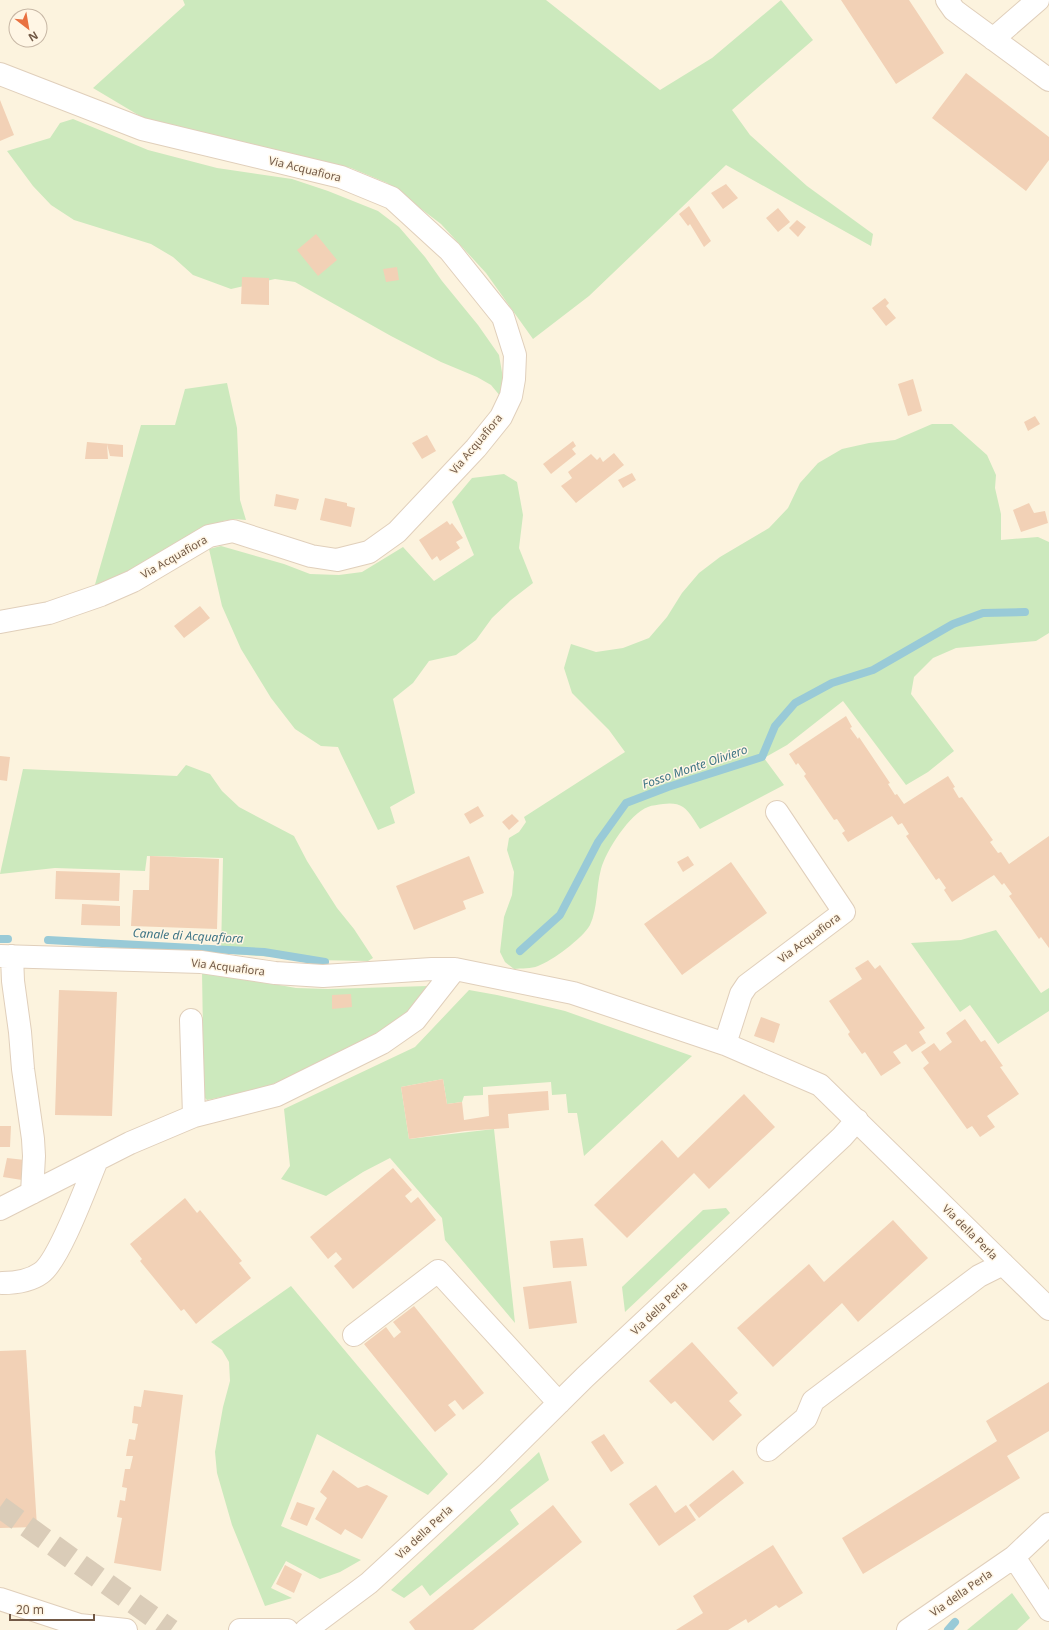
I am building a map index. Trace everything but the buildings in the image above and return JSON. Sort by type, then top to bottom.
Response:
[{"type":"street","points":[[947,0],[954,10],[1049,80]]},
{"type":"street","points":[[993,39],[1038,0]]},
{"type":"street","name":"Via Acquafiora","points":[[0,74],[142,129],[341,177],[392,198],[450,251],[503,317],[515,356],[514,379],[511,396],[500,417],[476,448],[397,532],[369,552],[337,560],[311,556],[233,531],[209,536],[133,581],[101,595],[49,613],[0,622]]},
{"type":"street","name":"Via Acquafiora","points":[[726,1044],[741,994],[747,984],[844,912],[777,812]]},
{"type":"street","points":[[6,956],[12,981],[20,1032],[23,1069],[33,1139],[34,1156],[32,1193]]},
{"type":"street","name":"Via Acquafiora","points":[[6,956],[201,962],[275,973],[323,976],[432,969],[455,970],[574,993],[726,1044],[820,1085],[857,1120]]},
{"type":"street","points":[[0,1209],[130,1143],[194,1116],[277,1095],[382,1043],[415,1020],[455,970]]},
{"type":"street","points":[[191,1020],[194,1116]]},
{"type":"street","name":"Via della Perla","points":[[306,1630],[369,1583],[488,1473],[559,1403],[842,1138],[857,1120],[1049,1309]]},
{"type":"street","points":[[2,1283],[14,1283],[26,1280],[41,1273],[49,1264],[60,1246],[98,1160]]},
{"type":"street","name":"Via della Perla","points":[[768,1450],[806,1418],[813,1401],[979,1276],[1003,1264]]},
{"type":"street","points":[[354,1335],[438,1271],[559,1403]]},
{"type":"street","name":"Via della Perla","points":[[908,1630],[1014,1557],[1049,1524]]},
{"type":"street","points":[[1014,1557],[1049,1610]]},
{"type":"street","points":[[0,1599],[79,1624],[126,1630]]},
{"type":"street","points":[[240,1630],[287,1630]]},
{"type":"green space","points":[[183,0],[546,0],[660,90],[712,58],[781,0],[813,40],[732,110],[750,135],[807,186],[873,234],[871,246],[726,165],[589,296],[533,339],[486,273],[441,224],[387,183],[351,168],[196,134],[145,119],[93,88],[185,5]]},
{"type":"green space","points":[[73,119],[148,150],[217,168],[292,179],[328,191],[378,211],[399,227],[425,257],[442,281],[478,325],[499,355],[504,384],[501,397],[491,385],[477,377],[441,362],[391,336],[295,282],[275,279],[231,289],[193,275],[173,257],[151,244],[74,220],[51,205],[33,186],[7,151],[50,138],[60,123]]},
{"type":"green space","points":[[227,383],[237,428],[240,500],[246,520],[235,519],[223,521],[114,580],[94,588],[141,425],[175,425],[185,389]]},
{"type":"green space","points":[[932,424],[952,424],[987,455],[996,475],[995,488],[1001,514],[1001,540],[1038,537],[1049,542],[1049,633],[1036,641],[956,648],[933,658],[914,677],[911,694],[954,751],[928,772],[906,785],[843,701],[787,745],[764,758],[784,785],[700,829],[688,812],[679,805],[668,803],[655,805],[641,811],[627,825],[613,843],[604,861],[599,876],[593,918],[590,925],[581,936],[567,948],[538,966],[514,969],[505,962],[500,952],[504,917],[512,895],[514,872],[507,850],[509,838],[519,832],[526,822],[524,817],[625,752],[609,730],[572,693],[564,668],[571,644],[596,652],[623,648],[649,638],[667,617],[682,593],[699,573],[720,557],[769,528],[788,508],[800,483],[818,463],[842,449],[869,443],[895,440]]},
{"type":"green space","points":[[504,474],[517,482],[523,515],[519,548],[533,583],[511,600],[492,618],[476,640],[456,655],[429,661],[413,683],[393,699],[415,793],[390,807],[395,823],[378,830],[338,747],[321,746],[295,729],[271,698],[241,649],[222,606],[209,549],[221,546],[284,564],[310,574],[339,575],[362,572],[403,547],[434,581],[474,555],[452,502],[472,478]]},
{"type":"green space","points":[[186,765],[210,774],[222,791],[239,807],[294,836],[307,861],[337,908],[354,929],[373,958],[368,961],[314,960],[221,953],[223,858],[147,856],[145,871],[55,868],[0,874],[23,769],[177,776]]},
{"type":"green space","points":[[996,930],[1041,993],[1049,988],[1049,1011],[998,1044],[970,1005],[960,1012],[911,943],[961,940]]},
{"type":"green space","points":[[202,971],[296,988],[328,989],[428,986],[422,998],[404,1015],[350,1050],[311,1069],[260,1089],[207,1100],[204,1097]]},
{"type":"green space","points":[[469,990],[565,1011],[692,1056],[584,1156],[577,1113],[568,1113],[566,1094],[552,1095],[551,1082],[483,1087],[483,1095],[464,1096],[462,1102],[447,1104],[443,1079],[401,1087],[409,1139],[494,1129],[515,1323],[445,1240],[442,1218],[390,1158],[363,1172],[326,1196],[281,1179],[290,1166],[284,1109],[415,1047]]},
{"type":"green space","points":[[726,1208],[730,1213],[625,1312],[622,1287],[703,1210]]},
{"type":"green space","points":[[291,1286],[448,1474],[428,1495],[317,1434],[281,1526],[361,1560],[340,1572],[320,1579],[286,1561],[271,1588],[292,1598],[265,1606],[232,1525],[217,1473],[215,1452],[223,1407],[230,1381],[229,1362],[222,1350],[211,1342]]},
{"type":"green space","points":[[539,1452],[549,1480],[510,1510],[519,1524],[430,1596],[422,1585],[404,1598],[391,1590]]},
{"type":"green space","points":[[1012,1593],[1030,1618],[1017,1630],[967,1630]]},
{"type":"waterway","name":"Fosso Monte Oliviero","points":[[520,951],[560,915],[598,842],[626,803],[668,787],[762,757],[775,726],[795,703],[832,683],[873,670],[953,624],[983,613],[1025,612]]},
{"type":"waterway","name":"Canale di Acquafiora","points":[[0,939],[8,939]]},
{"type":"waterway","name":"Canale di Acquafiora","points":[[48,940],[264,952],[325,962]]},
{"type":"waterway","points":[[948,1630],[955,1622]]},
{"type":"tunnel","points":[[0,1507],[171,1630]]}]
